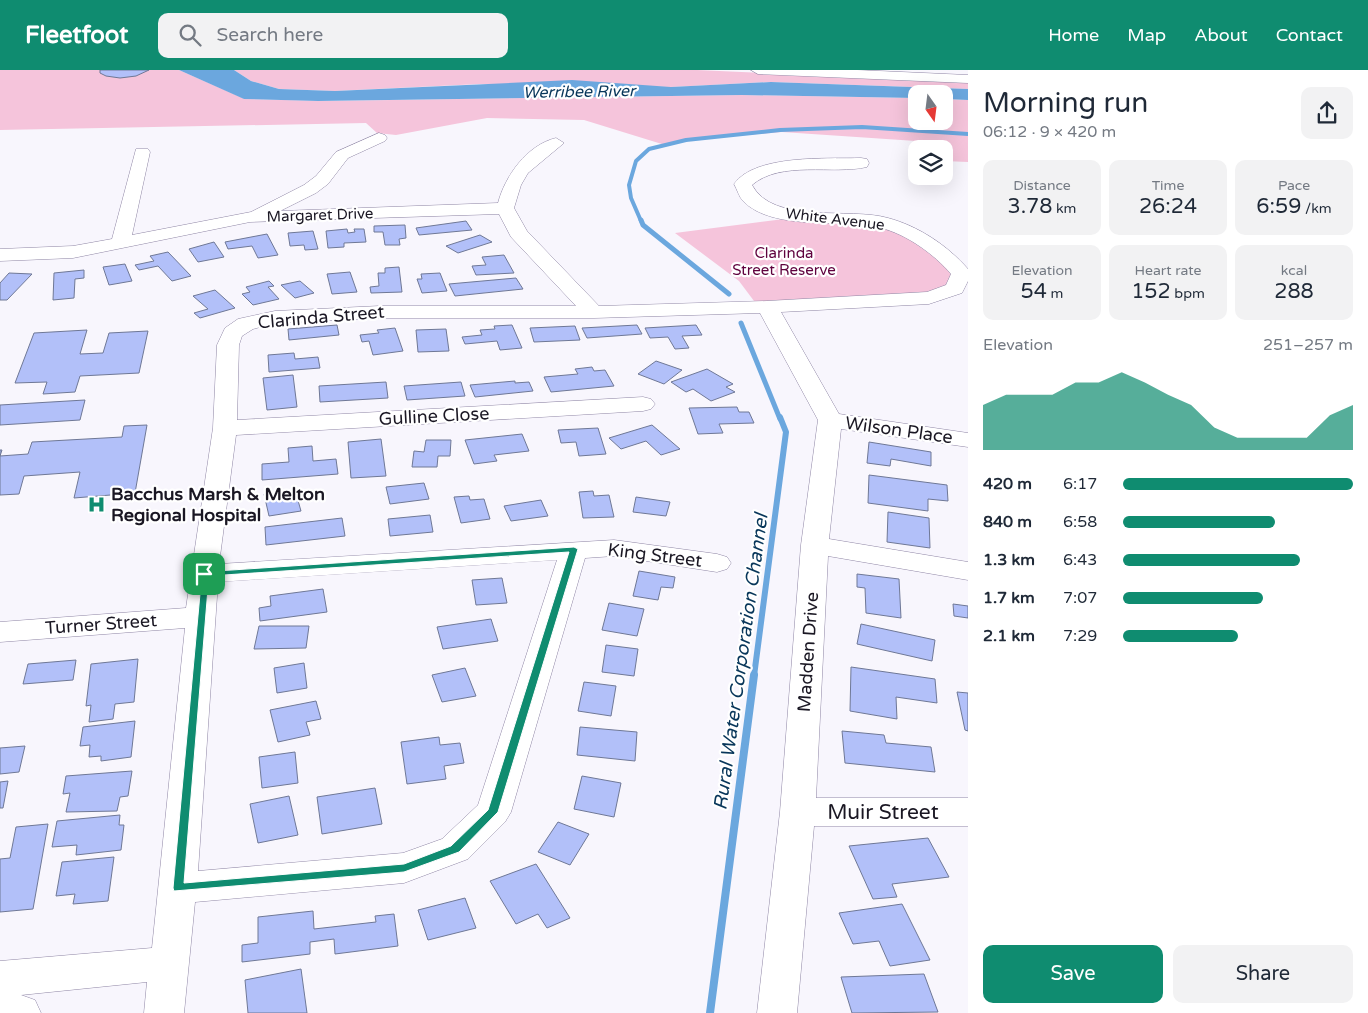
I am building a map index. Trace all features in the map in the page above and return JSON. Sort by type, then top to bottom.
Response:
[{"type":"street","points":[[758,70],[968,79]]},
{"type":"street","points":[[250,217],[310,189],[322,180],[342,155],[379,138]]},
{"type":"street","points":[[556,143],[526,162],[510,186],[505,208],[516,226],[518,234],[594,312]]},
{"type":"street","points":[[120,244],[142,152]]},
{"type":"street","name":"White Avenue","points":[[767,307],[929,298],[955,289],[961,273],[955,266],[938,251],[896,227],[866,220],[806,217],[775,212],[759,205],[745,192],[743,184],[748,177],[777,168],[861,163]]},
{"type":"street","name":"Margaret Drive","points":[[0,255],[73,252],[250,217],[505,208]]},
{"type":"street","points":[[767,307],[830,420]]},
{"type":"street","name":"Clarinda Street","points":[[164,1013],[178,888],[204,574],[225,428],[228,345],[233,333],[246,324],[260,320],[380,312],[594,312],[767,307]]},
{"type":"street","name":"Gulline Close","points":[[225,428],[642,404]]},
{"type":"street","name":"Wilson Place","points":[[830,420],[968,440]]},
{"type":"street","name":"Madden Drive","points":[[777,1013],[798,812],[815,545],[830,420]]},
{"type":"street","points":[[815,545],[968,571]]},
{"type":"street","name":"King Street","points":[[204,574],[574,549],[614,548],[717,563]]},
{"type":"street","points":[[178,888],[404,868],[455,849],[492,812],[574,549]]},
{"type":"street","name":"Turner Street","points":[[0,632],[201,617]]},
{"type":"street","name":"Muir Street","points":[[798,812],[968,812]]},
{"type":"street","points":[[0,979],[170,963]]},
{"type":"street","points":[[0,1007],[21,1013]]},
{"type":"green space","points":[[0,70],[179,70],[245,99],[324,101],[742,95],[908,98],[908,130],[953,130],[953,99],[968,100],[968,162],[953,161],[953,140],[908,140],[782,132],[686,140],[665,145],[584,120],[487,118],[396,135],[377,133],[366,123],[0,130]]},
{"type":"green space","points":[[234,70],[697,70],[968,82],[968,89],[953,88],[953,85],[908,85],[908,87],[771,82],[671,87],[480,84],[335,91],[279,89],[251,81]]},
{"type":"green space","name":"Clarinda Street Reserve","points":[[784,219],[865,223],[891,229],[916,242],[955,272],[947,286],[937,291],[757,305],[739,281],[675,233]]},
{"type":"water","name":"Werribee River","points":[[179,70],[234,70],[251,81],[279,89],[335,91],[572,80],[671,87],[771,82],[908,87],[908,98],[742,95],[318,101],[244,99]]},
{"type":"water","points":[[953,88],[968,89],[968,100],[953,99]]},
{"type":"building","points":[[100,70],[149,70],[136,76],[120,78],[106,76],[100,73]]},
{"type":"building","points":[[466,221],[472,230],[419,235],[416,228]]},
{"type":"building","points":[[405,225],[406,238],[399,239],[400,245],[385,245],[383,232],[374,232],[374,226]]},
{"type":"building","points":[[347,229],[348,233],[355,232],[354,229],[364,229],[366,242],[344,243],[344,247],[328,248],[326,231]]},
{"type":"building","points":[[313,231],[318,249],[305,250],[304,245],[290,246],[288,233]]},
{"type":"building","points":[[267,234],[278,255],[258,258],[252,246],[228,249],[225,242]]},
{"type":"building","points":[[480,235],[492,242],[458,253],[446,246]]},
{"type":"building","points":[[214,242],[224,257],[198,262],[189,249]]},
{"type":"building","points":[[168,252],[191,276],[172,281],[158,266],[139,270],[135,265],[154,261],[150,256]]},
{"type":"building","points":[[504,255],[514,273],[476,275],[472,266],[486,265],[482,257]]},
{"type":"building","points":[[125,264],[132,281],[109,285],[103,267]]},
{"type":"building","points":[[399,267],[402,292],[371,293],[370,287],[379,286],[378,273],[385,273],[385,268]]},
{"type":"building","points":[[84,270],[84,278],[75,279],[74,298],[53,300],[54,273]]},
{"type":"building","points":[[350,272],[357,292],[332,294],[327,274]]},
{"type":"building","points":[[9,273],[32,274],[7,300],[0,300],[0,283]]},
{"type":"building","points":[[440,273],[447,291],[422,293],[417,279],[422,279],[421,274]]},
{"type":"building","points":[[516,278],[523,289],[455,296],[449,284]]},
{"type":"building","points":[[269,281],[274,286],[268,287],[279,299],[253,305],[242,294],[250,292],[246,287]]},
{"type":"building","points":[[300,281],[314,293],[295,298],[281,285]]},
{"type":"building","points":[[215,290],[235,308],[200,318],[194,313],[208,309],[193,296]]},
{"type":"building","points":[[337,325],[339,335],[289,340],[288,329]]},
{"type":"building","points":[[512,325],[522,348],[500,350],[497,341],[465,344],[462,337],[482,335],[480,330],[495,329],[494,326]]},
{"type":"building","points":[[637,325],[642,334],[587,338],[582,328]]},
{"type":"building","points":[[696,325],[702,335],[682,336],[689,348],[675,349],[668,337],[650,338],[645,328]]},
{"type":"building","points":[[575,326],[580,340],[534,342],[530,328]]},
{"type":"building","points":[[395,328],[403,351],[373,355],[369,341],[362,342],[360,335],[379,333],[377,330]]},
{"type":"building","points":[[446,329],[449,351],[418,352],[416,330]]},
{"type":"building","points":[[87,330],[80,354],[103,353],[109,333],[148,331],[139,373],[80,376],[75,392],[43,394],[47,382],[15,383],[34,333]]},
{"type":"building","points":[[294,353],[295,359],[318,357],[320,368],[269,372],[268,355]]},
{"type":"building","points":[[656,361],[682,370],[664,384],[638,374]]},
{"type":"building","points":[[592,367],[594,371],[605,370],[614,386],[551,392],[544,377],[578,374],[575,369]]},
{"type":"building","points":[[707,369],[733,384],[726,387],[735,392],[711,401],[693,389],[686,392],[671,382]]},
{"type":"building","points":[[293,375],[297,407],[267,410],[263,378]]},
{"type":"building","points":[[515,381],[515,383],[529,382],[533,391],[475,397],[470,385]]},
{"type":"building","points":[[386,382],[388,398],[320,402],[319,386]]},
{"type":"building","points":[[461,382],[465,396],[407,400],[404,386]]},
{"type":"building","points":[[85,400],[80,420],[0,425],[0,405]]},
{"type":"building","points":[[737,407],[739,412],[749,412],[754,423],[719,424],[723,433],[698,434],[689,408]]},
{"type":"building","points":[[147,425],[135,493],[74,498],[80,472],[24,476],[19,494],[0,495],[0,456],[28,454],[32,442],[122,437],[124,426]]},
{"type":"building","points":[[652,425],[680,449],[661,455],[646,441],[621,449],[609,438]]},
{"type":"building","points":[[598,428],[606,454],[579,456],[576,442],[561,443],[558,430]]},
{"type":"building","points":[[522,434],[529,451],[494,455],[497,461],[474,464],[465,440]]},
{"type":"building","points":[[381,439],[386,476],[351,478],[348,442]]},
{"type":"building","points":[[426,440],[451,440],[450,456],[438,456],[437,467],[412,467],[414,451],[424,452]]},
{"type":"building","points":[[869,442],[931,452],[931,466],[891,459],[890,466],[867,463]]},
{"type":"building","points":[[312,446],[313,461],[336,459],[338,474],[262,480],[262,464],[289,462],[288,448]]},
{"type":"building","points":[[869,475],[947,485],[948,501],[928,499],[928,511],[868,503]]},
{"type":"building","points":[[424,483],[429,499],[390,504],[386,487]]},
{"type":"building","points":[[295,490],[301,511],[269,516],[264,494]]},
{"type":"building","points":[[593,491],[594,496],[609,495],[614,517],[583,518],[579,492]]},
{"type":"building","points":[[469,496],[470,500],[484,499],[490,519],[461,523],[454,497]]},
{"type":"building","points":[[636,497],[670,502],[666,516],[633,512]]},
{"type":"building","points":[[541,500],[548,516],[511,521],[504,506]]},
{"type":"building","points":[[888,512],[929,518],[930,548],[887,542]]},
{"type":"building","points":[[430,515],[433,532],[390,536],[388,519]]},
{"type":"building","points":[[342,518],[345,536],[266,545],[265,527]]},
{"type":"building","points":[[639,571],[675,577],[673,588],[661,587],[658,600],[633,596]]},
{"type":"building","points":[[857,574],[899,579],[901,618],[866,613],[865,588],[857,587]]},
{"type":"building","points":[[502,578],[507,603],[476,605],[472,580]]},
{"type":"building","points":[[323,589],[327,612],[260,621],[259,608],[271,606],[270,596]]},
{"type":"building","points":[[609,603],[644,609],[637,636],[602,630]]},
{"type":"building","points":[[953,604],[968,606],[968,618],[954,616]]},
{"type":"building","points":[[491,619],[498,641],[443,649],[437,627]]},
{"type":"building","points":[[861,624],[935,640],[932,661],[857,644]]},
{"type":"building","points":[[259,626],[309,626],[306,648],[254,649]]},
{"type":"building","points":[[606,645],[638,649],[634,676],[602,672]]},
{"type":"building","points":[[138,659],[134,702],[115,704],[113,719],[89,722],[91,705],[86,706],[91,664]]},
{"type":"building","points":[[76,660],[73,680],[23,684],[28,664]]},
{"type":"building","points":[[304,663],[307,688],[277,693],[274,668]]},
{"type":"building","points":[[851,667],[935,679],[937,703],[896,697],[897,719],[850,711]]},
{"type":"building","points":[[465,668],[476,696],[442,702],[432,675]]},
{"type":"building","points":[[584,682],[616,686],[611,716],[578,711]]},
{"type":"building","points":[[957,692],[968,693],[968,731],[965,730]]},
{"type":"building","points":[[316,701],[321,719],[306,722],[310,735],[278,742],[270,710]]},
{"type":"building","points":[[135,721],[131,757],[101,761],[101,756],[89,757],[90,745],[80,746],[83,727]]},
{"type":"building","points":[[580,727],[637,732],[635,761],[577,755]]},
{"type":"building","points":[[842,731],[884,735],[886,743],[931,747],[935,772],[845,763]]},
{"type":"building","points":[[439,737],[440,745],[460,743],[464,763],[444,766],[446,779],[407,784],[401,742]]},
{"type":"building","points":[[25,746],[19,772],[0,774],[0,748]]},
{"type":"building","points":[[295,752],[298,783],[262,788],[259,757]]},
{"type":"building","points":[[132,771],[128,796],[120,797],[117,811],[66,812],[70,793],[63,794],[66,776]]},
{"type":"building","points":[[582,776],[621,783],[614,817],[574,809]]},
{"type":"building","points":[[8,781],[3,808],[0,808],[0,782]]},
{"type":"building","points":[[375,788],[382,824],[322,834],[317,797]]},
{"type":"building","points":[[289,796],[298,835],[258,843],[250,804]]},
{"type":"building","points":[[120,815],[119,825],[124,825],[121,850],[76,855],[77,845],[52,847],[57,821]]},
{"type":"building","points":[[558,822],[589,834],[570,865],[538,852]]},
{"type":"building","points":[[48,824],[33,909],[0,912],[0,859],[10,858],[16,827]]},
{"type":"building","points":[[928,838],[949,877],[892,884],[897,897],[873,899],[849,846]]},
{"type":"building","points":[[114,857],[108,901],[73,904],[75,894],[56,896],[62,862]]},
{"type":"building","points":[[536,864],[570,918],[547,928],[538,914],[516,924],[490,881]]},
{"type":"building","points":[[465,898],[476,928],[428,940],[418,910]]},
{"type":"building","points":[[902,904],[930,960],[890,966],[879,941],[853,944],[839,913]]},
{"type":"building","points":[[313,911],[314,929],[376,922],[375,916],[394,914],[398,946],[335,954],[334,939],[310,942],[310,954],[242,962],[242,945],[258,943],[258,917]]},
{"type":"building","points":[[301,969],[307,1013],[248,1013],[245,980]]},
{"type":"building","points":[[924,974],[938,1012],[852,1013],[841,977]]},
{"type":"waterway","name":"Rural Water Corporation Channel","points":[[641,221],[631,198],[629,185],[636,161],[649,149],[686,140],[780,130],[862,127],[968,134]]},
{"type":"waterway","name":"Rural Water Corporation Channel","points":[[641,220],[643,225],[729,294]]},
{"type":"waterway","name":"Rural Water Corporation Channel","points":[[741,323],[780,419]]},
{"type":"waterway","name":"Rural Water Corporation Channel","points":[[754,676],[786,432],[780,417]]},
{"type":"waterway","name":"Rural Water Corporation Channel","points":[[710,1013],[754,675]]},
{"type":"place","name":"Bacchus Marsh & Melton Regional Hospital","points":[[97,504]]},
{"type":"route","points":[[574,549],[492,812],[455,849],[404,868],[178,888],[204,574],[574,549]]}]
